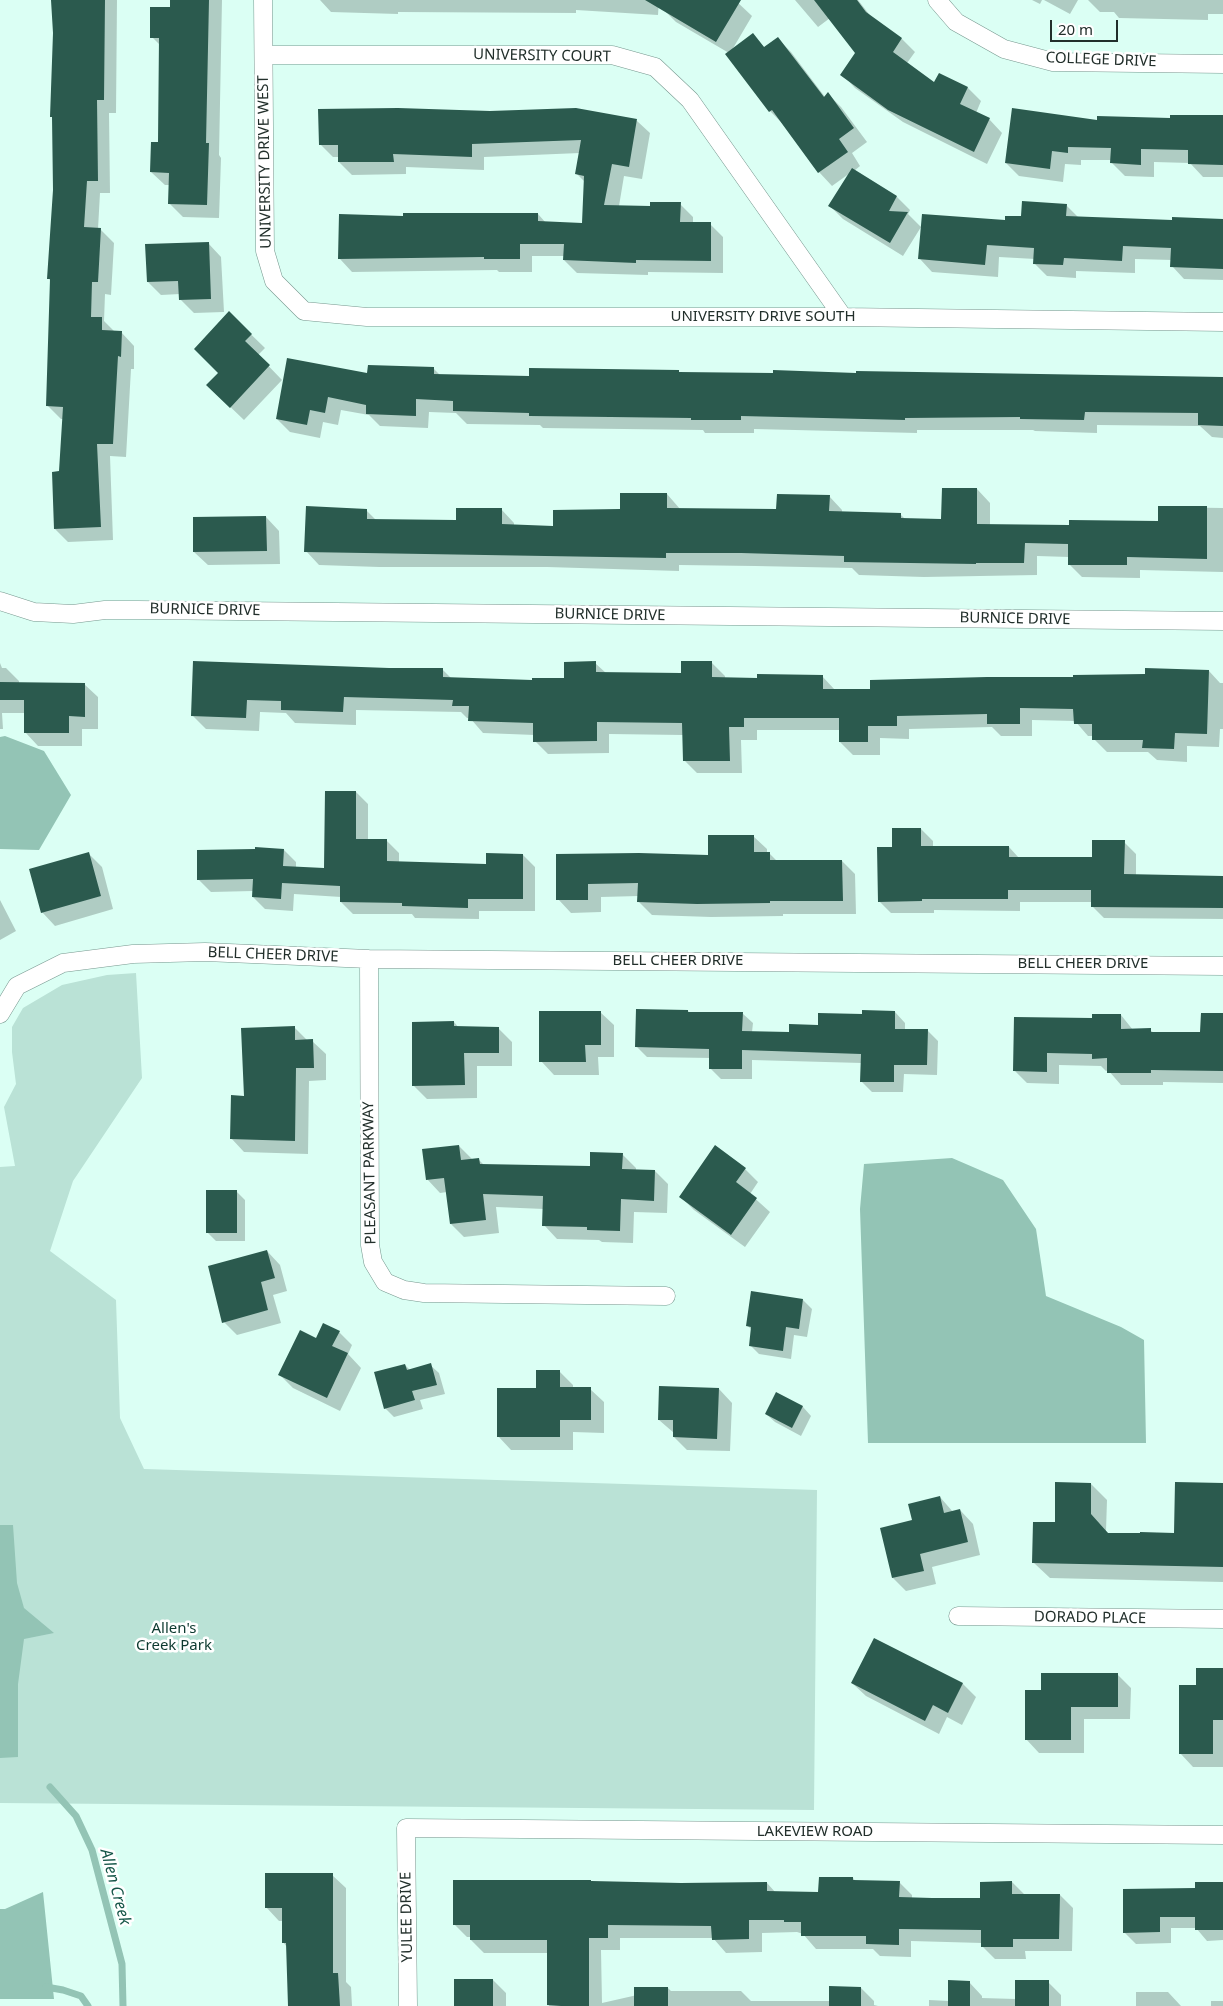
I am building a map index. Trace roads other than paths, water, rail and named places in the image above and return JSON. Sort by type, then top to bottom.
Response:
[{"type":"street","name":"UNIVERSITY DRIVE WEST","points":[[263,0],[265,251],[274,281],[304,311]]},
{"type":"street","name":"COLLEGE DRIVE","points":[[937,0],[956,22],[1004,49],[1053,62],[1223,64]]},
{"type":"street","name":"UNIVERSITY COURT","points":[[264,55],[612,55],[655,68],[690,100],[842,317]]},
{"type":"street","name":"UNIVERSITY DRIVE SOUTH","points":[[304,311],[367,317],[842,317],[1223,322]]},
{"type":"street","name":"BURNICE DRIVE","points":[[0,600],[34,612],[73,614],[105,610],[138,610],[1223,622]]},
{"type":"street","name":"BELL CHEER DRIVE","points":[[0,1014],[17,986],[63,963],[133,954],[205,952],[369,958],[1223,966]]},
{"type":"street","name":"PLEASANT PARKWAY","points":[[369,958],[370,1245],[373,1262],[385,1282],[404,1290],[424,1293],[666,1296]]},
{"type":"street","name":"DORADO PLACE","points":[[958,1616],[1223,1619]]},
{"type":"street","name":"LAKEVIEW ROAD","points":[[406,1828],[1223,1835]]},
{"type":"street","name":"YULEE DRIVE","points":[[406,1828],[408,2006]]},
{"type":"waterway","name":"Allen Creek","points":[[50,1787],[76,1816],[92,1850],[122,1964],[123,2006]]},
{"type":"waterway","name":"Allen Creek","points":[[46,1987],[81,1996],[88,2006]]},
{"type":"park label","name":"Allen's Creek Park","points":[[174,1638]]}]
